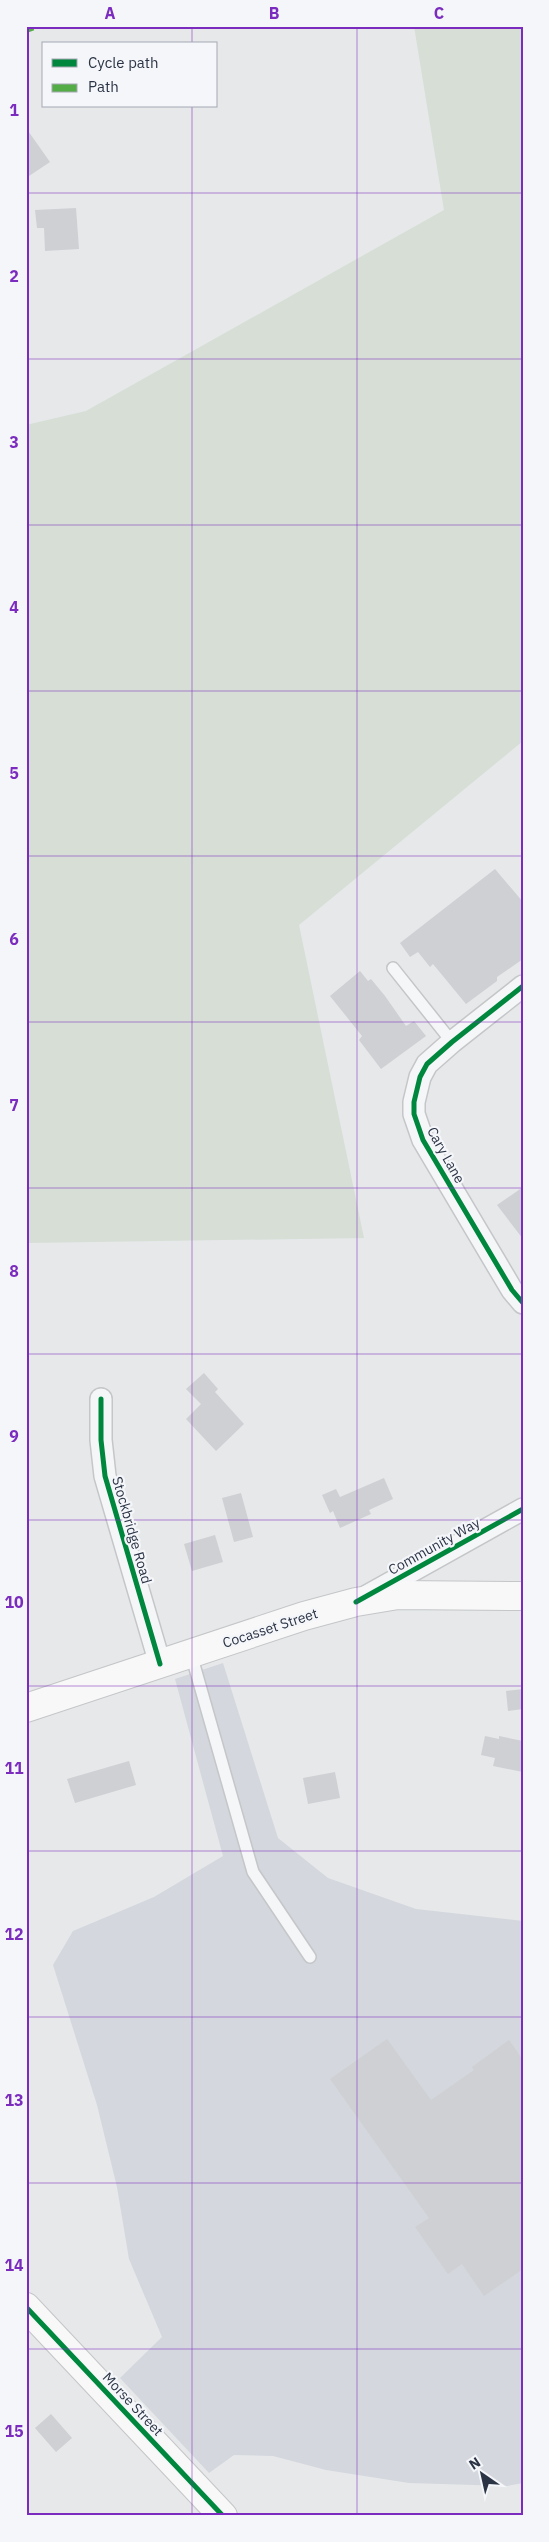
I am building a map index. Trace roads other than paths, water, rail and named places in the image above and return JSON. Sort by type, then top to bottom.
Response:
[{"type":"main road","name":"Cocasset Street","points":[[26,1708],[304,1616],[356,1602],[398,1595],[523,1596]]},
{"type":"main road","name":"Morse Street","points":[[26,2307],[223,2516]]},
{"type":"street","name":"Cary Lane","points":[[523,986],[452,1042],[428,1064],[420,1077],[414,1102],[417,1127],[430,1154],[503,1275],[523,1303]]},
{"type":"street","name":"Stockbridge Road","points":[[101,1399],[101,1440],[104,1476],[160,1664]]},
{"type":"street","name":"Community Way","points":[[356,1602],[523,1509]]},
{"type":"lane","points":[[393,968],[452,1042]]},
{"type":"lane","points":[[191,1654],[253,1872],[310,1957]]}]
